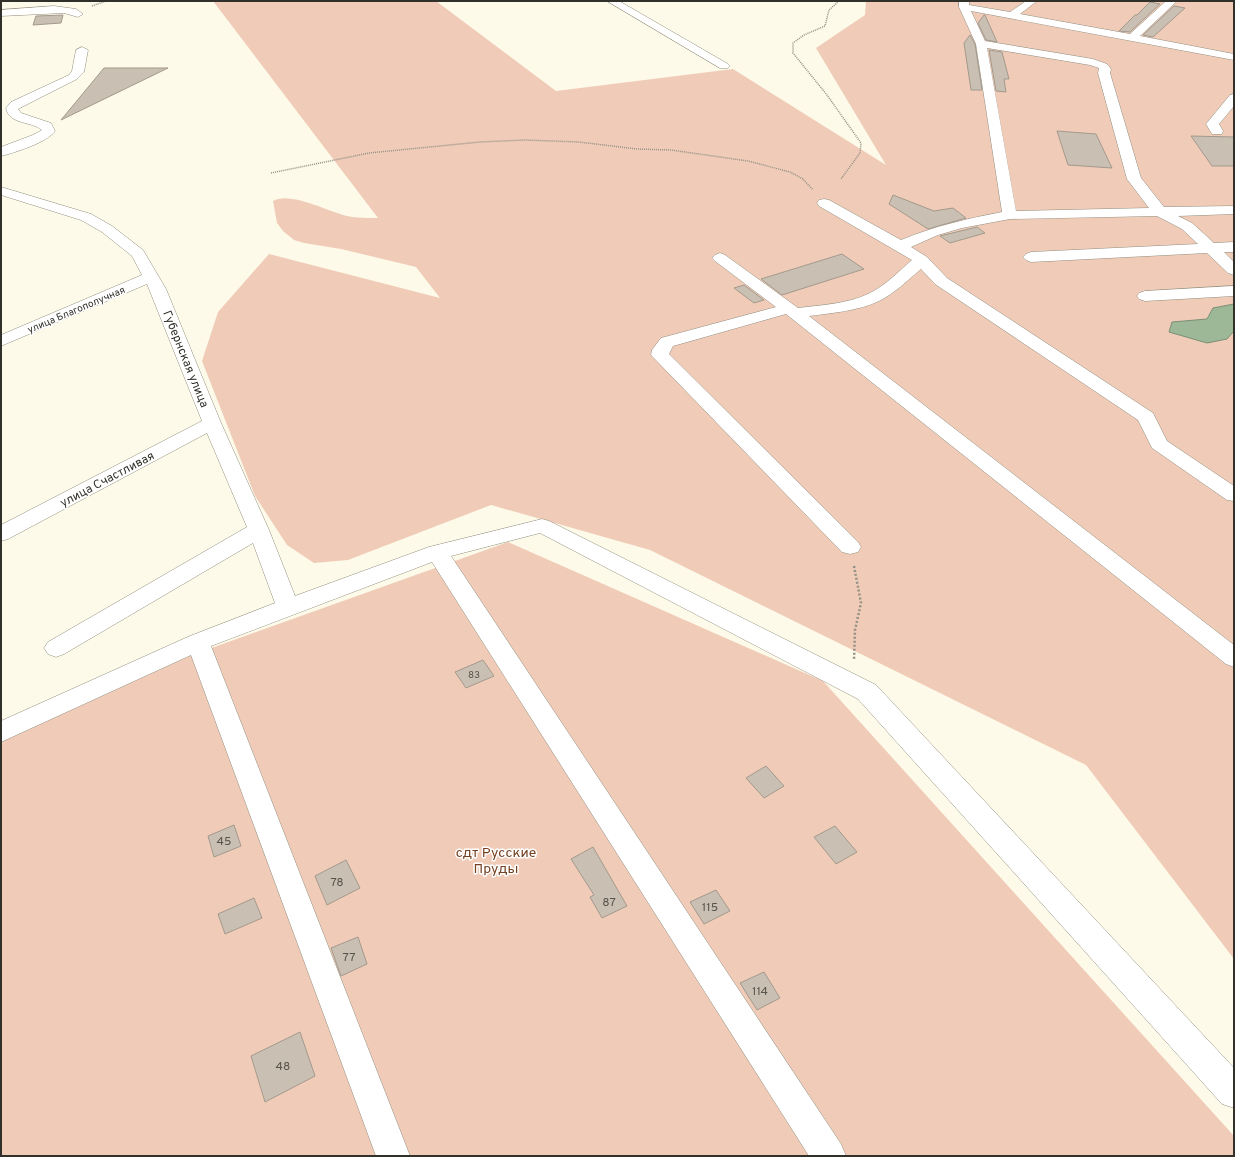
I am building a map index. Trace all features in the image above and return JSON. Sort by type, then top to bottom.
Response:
[{"type":"street","points":[[612,1],[724,66]]},
{"type":"street","points":[[1013,15],[1032,1]]},
{"type":"street","points":[[1133,37],[1172,1]]},
{"type":"street","points":[[964,4],[1013,15],[1234,57]]},
{"type":"street","points":[[964,4],[981,44],[1010,215]]},
{"type":"street","points":[[1,13],[72,10],[78,14]]},
{"type":"street","points":[[981,44],[1093,62],[1104,66],[1104,73],[1134,179],[1160,212],[1188,226],[1234,270]]},
{"type":"street","points":[[1,152],[38,138],[49,131],[47,126],[17,116],[13,113],[12,108],[15,105],[73,77],[78,72],[82,50]]},
{"type":"street","points":[[1217,132],[1212,124],[1234,98]]},
{"type":"street","name":"Губернская улица","points":[[1,191],[86,217],[108,229],[138,253],[158,289],[212,423],[259,530],[288,607]]},
{"type":"street","points":[[1,203],[19,196]]},
{"type":"street","points":[[824,203],[922,260],[941,281],[1146,417],[1160,444],[1234,495]]},
{"type":"street","points":[[900,246],[933,232],[960,224],[1010,215],[1234,210]]},
{"type":"street","points":[[1031,257],[1234,246]]},
{"type":"street","points":[[720,258],[791,311],[1234,658]]},
{"type":"street","points":[[850,547],[660,355],[660,350],[667,342],[791,311],[845,306],[866,301],[884,291],[922,260]]},
{"type":"street","name":"улица Благополучная","points":[[1,341],[151,277]]},
{"type":"street","points":[[1145,296],[1234,291]]},
{"type":"street","name":"улица Счастливая","points":[[1,534],[212,423]]},
{"type":"street","points":[[1,732],[198,642],[288,607],[437,552],[542,526],[867,692],[1234,1092]]},
{"type":"street","points":[[56,648],[259,530]]},
{"type":"street","points":[[437,552],[829,1156]]},
{"type":"street","points":[[198,642],[393,1156]]},
{"type":"path","points":[[839,1],[829,10],[825,26],[804,35],[793,43],[793,53],[827,95],[861,143],[860,153],[841,179]]},
{"type":"path","points":[[271,173],[369,153],[480,142],[525,140],[579,142],[708,154],[780,168],[803,178],[824,203]]},
{"type":"path","points":[[850,547],[861,603],[855,630],[854,663],[867,692]]},
{"type":"green space","points":[[213,1],[436,1],[556,91],[733,69],[886,165],[816,48],[865,15],[866,1],[1234,1],[1234,959],[1086,765],[650,550],[491,505],[348,560],[314,563],[287,545],[255,496],[202,361],[218,312],[269,254],[440,298],[416,267],[341,249],[304,243],[294,240],[283,231],[277,223],[273,201],[280,199],[299,200],[347,216],[359,218],[378,218]]},
{"type":"green space","name":"сдт Русские Пруды","points":[[508,542],[823,681],[1234,1136],[1234,1156],[1,1156],[1,742],[189,656]]},
{"type":"shaded area","points":[[1234,304],[1234,331],[1227,339],[1207,343],[1169,332],[1172,322],[1207,319],[1213,308]]},
{"type":"building","points":[[1150,2],[1160,4],[1130,32],[1119,31],[1135,15],[1137,15]]},
{"type":"building","points":[[1174,6],[1185,8],[1153,37],[1143,35]]},
{"type":"building","points":[[63,15],[61,23],[33,25],[36,16]]},
{"type":"building","points":[[984,15],[997,42],[986,40],[978,23]]},
{"type":"building","points":[[970,35],[975,44],[982,90],[971,90],[964,43]]},
{"type":"building","points":[[989,50],[1002,52],[1009,79],[1004,79],[1006,92],[996,91]]},
{"type":"building","points":[[104,68],[168,68],[61,120]]},
{"type":"building","points":[[1057,131],[1096,134],[1112,168],[1068,165]]},
{"type":"building","points":[[1191,136],[1234,137],[1234,166],[1212,166]]},
{"type":"building","points":[[893,195],[934,211],[953,208],[966,218],[928,229],[889,204]]},
{"type":"building","points":[[977,227],[985,233],[950,243],[940,236]]},
{"type":"building","points":[[842,254],[864,269],[782,295],[761,279]]},
{"type":"building","points":[[744,285],[764,300],[754,303],[734,288]]},
{"type":"building","points":[[483,660],[494,676],[466,688],[455,672]]},
{"type":"building","points":[[766,766],[784,786],[764,798],[746,778]]},
{"type":"building","points":[[234,825],[241,846],[214,857],[208,836]]},
{"type":"building","points":[[835,826],[857,852],[836,864],[814,837]]},
{"type":"building","points":[[593,847],[627,906],[602,918],[590,897],[594,895],[571,859]]},
{"type":"building","points":[[346,860],[360,888],[327,905],[315,876]]},
{"type":"building","points":[[716,890],[730,911],[704,924],[690,902]]},
{"type":"building","points":[[254,898],[262,918],[225,934],[218,914]]},
{"type":"building","points":[[358,937],[367,964],[341,976],[331,948]]},
{"type":"building","points":[[764,972],[780,998],[757,1010],[740,983]]},
{"type":"building","points":[[300,1032],[315,1076],[265,1102],[251,1056]]}]
